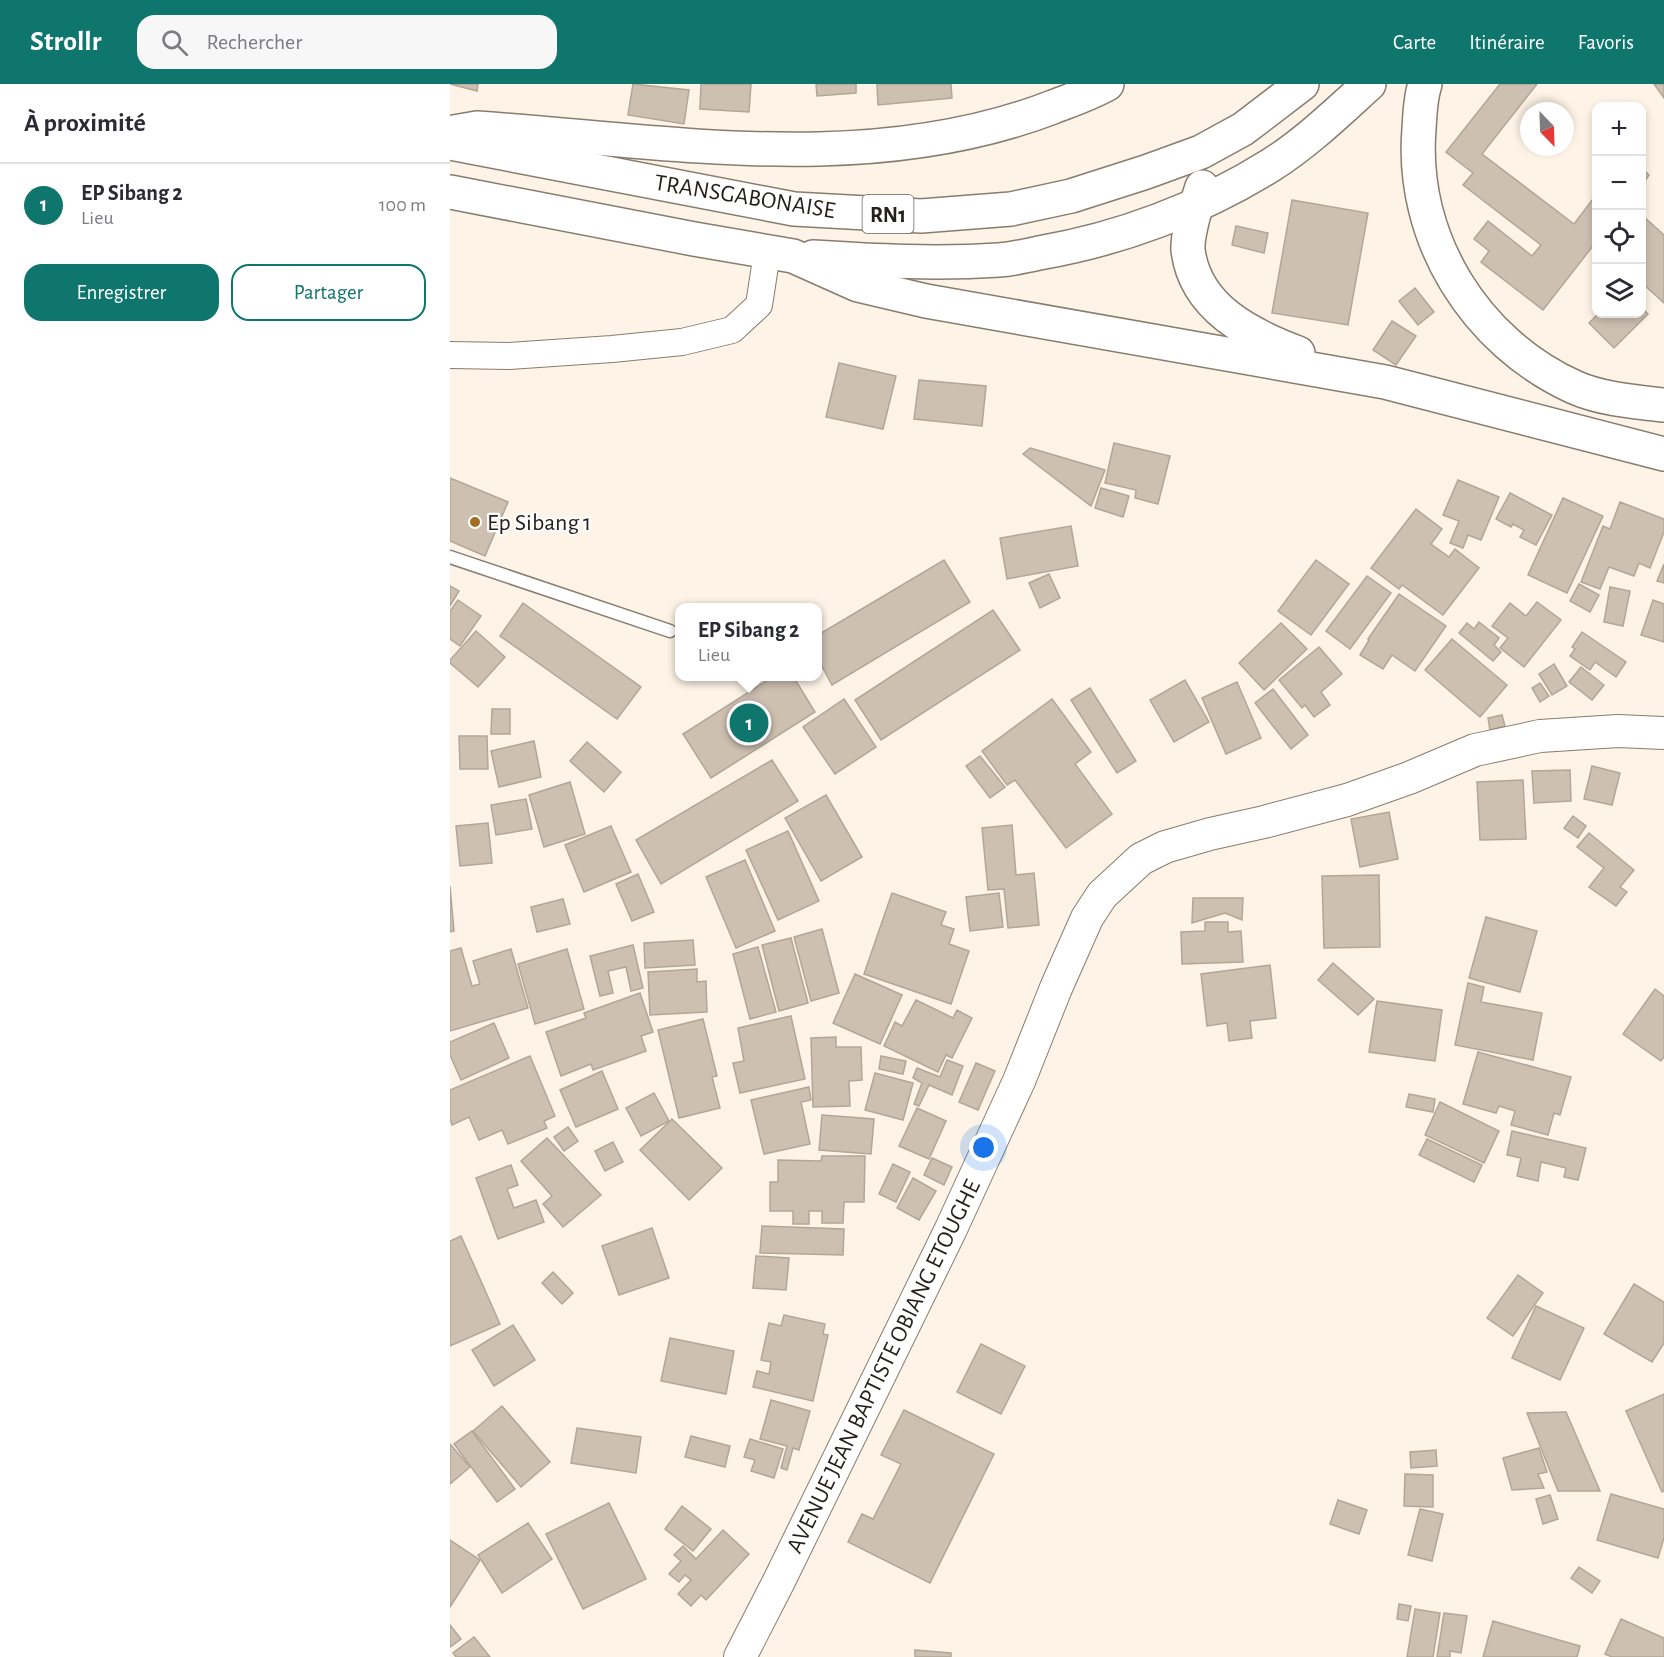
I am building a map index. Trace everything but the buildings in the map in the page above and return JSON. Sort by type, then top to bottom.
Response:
[{"type":"highway","points":[[450,133],[477,128],[750,149],[847,148],[933,140],[1018,121],[1107,84]]},
{"type":"highway","name":"TRANSGABONAISE","points":[[450,143],[794,209],[921,216],[1011,209],[1071,196],[1146,172],[1201,152],[1243,129],[1302,84]]},
{"type":"highway","points":[[1317,84],[1258,133],[1219,159],[1207,173],[1196,204],[1188,248],[1191,264],[1200,285],[1213,304],[1230,319],[1256,336],[1324,362],[1385,382],[1664,454]]},
{"type":"highway","name":"TRANSGABONAISE","points":[[450,192],[780,255],[899,263],[1001,260],[1072,247],[1138,228],[1196,204],[1272,164],[1337,113],[1369,84]]},
{"type":"highway","points":[[1425,84],[1417,156],[1422,201],[1437,246],[1462,292],[1494,332],[1531,364],[1576,388],[1626,401],[1664,405]]},
{"type":"highway","points":[[780,255],[858,285],[926,301],[1385,382]]},
{"type":"street","points":[[450,355],[509,356],[612,349],[682,342],[732,330],[759,305],[780,255]]},
{"type":"street","name":"AVENUE JEAN BAPTISTE OBIANG ETOUGHE","points":[[740,1657],[950,1231],[1019,1081],[1056,988],[1088,918],[1102,895],[1141,860],[1165,847],[1347,800],[1409,778],[1475,750],[1540,736],[1618,731],[1664,733]]},
{"type":"lane","points":[[450,557],[670,631]]},
{"type":"place","name":"Ep Sibang 1","points":[[475,522]]},
{"type":"place","name":"EP Sibang 2","points":[[749,723]]}]
